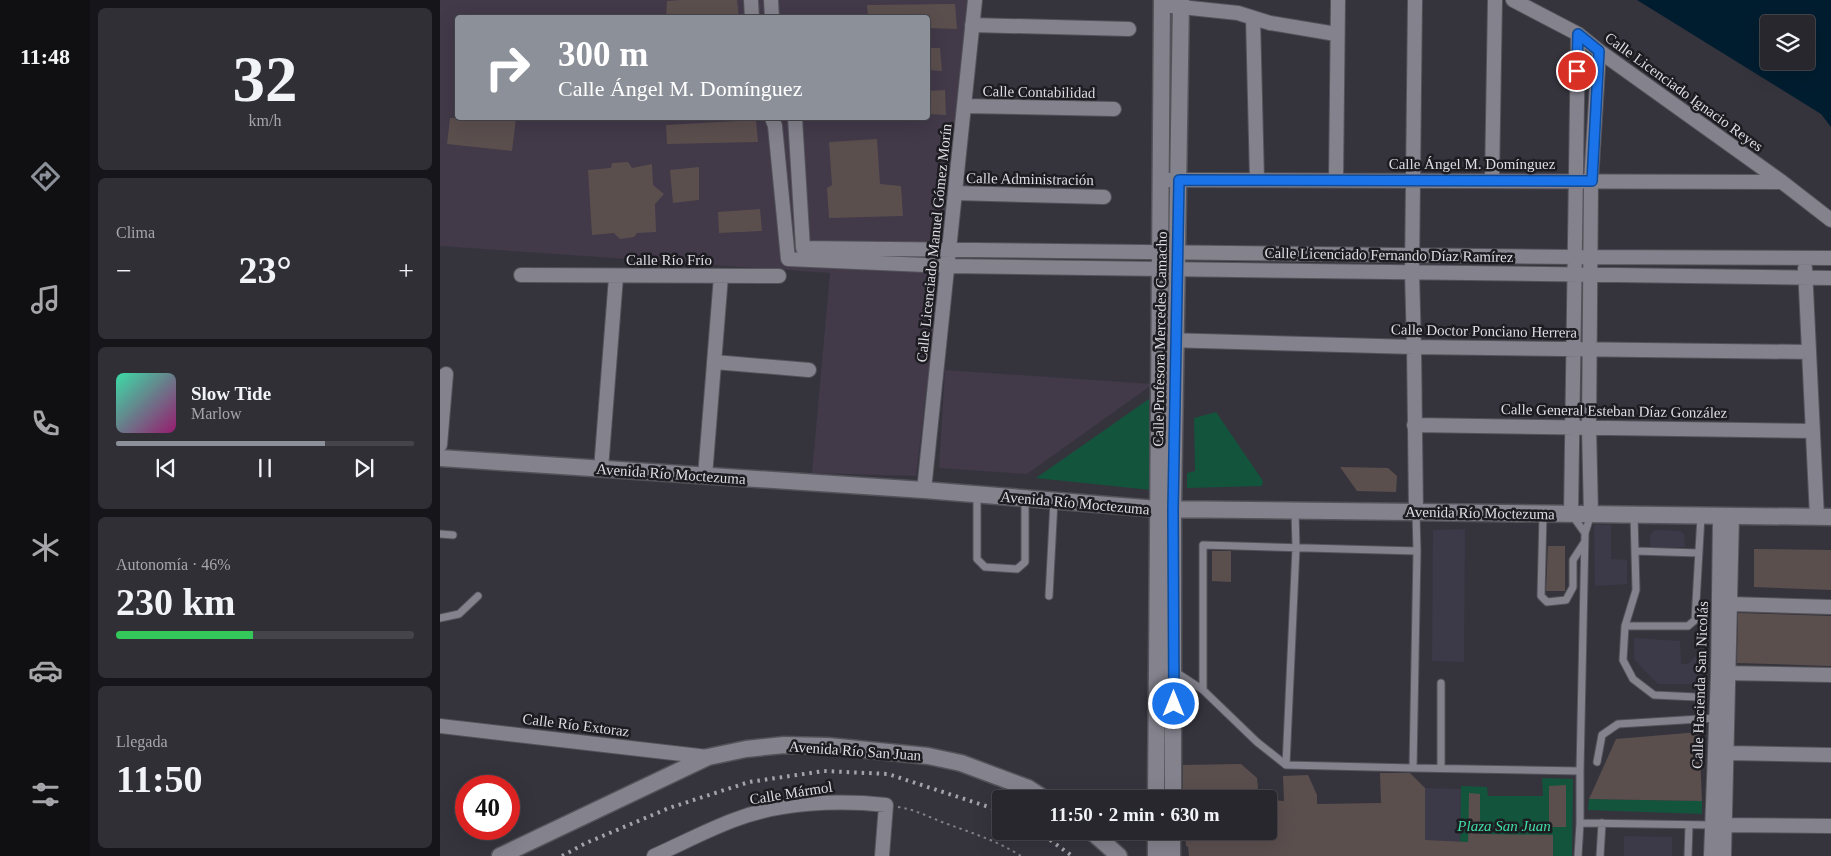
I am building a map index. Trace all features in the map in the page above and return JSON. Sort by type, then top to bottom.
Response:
[{"type":"street","points":[[751,0],[752,15]]},
{"type":"street","points":[[771,0],[772,15]]},
{"type":"street","name":"Calle Licenciado Manuel Gómez Morín","points":[[924,490],[975,0]]},
{"type":"street","points":[[1336,180],[1336,34],[1338,0]]},
{"type":"street","points":[[1415,0],[1412,272],[1416,512]]},
{"type":"street","points":[[1492,181],[1495,0]]},
{"type":"street","name":"Calle Licenciado Ignacio Reyes","points":[[1513,0],[1578,34],[1782,182],[1831,220]]},
{"type":"street","points":[[1162,3],[1238,13],[1253,18],[1336,34]]},
{"type":"street","name":"Calle Profesora Mercedes Camacho","points":[[1156,790],[1156,738],[1166,510],[1168,340],[1161,260],[1162,3]]},
{"type":"street","name":"Calle Profesora Mercedes Camacho","points":[[1168,340],[1178,261],[1181,4]]},
{"type":"street","points":[[1253,18],[1257,180]]},
{"type":"street","points":[[972,25],[1129,29]]},
{"type":"street","points":[[1571,514],[1578,34]]},
{"type":"street","points":[[1591,514],[1589,427],[1592,181],[1599,51]]},
{"type":"street","name":"Calle Contabilidad","points":[[964,106],[1114,110]]},
{"type":"street","name":"Calle Licenciado Fernando Díaz Ramírez","points":[[773,120],[775,126],[788,259],[948,266],[1161,260]]},
{"type":"street","name":"Calle Licenciado Fernando Díaz Ramírez","points":[[795,120],[802,248],[949,250],[1412,272],[1831,278]]},
{"type":"street","name":"Calle Ángel M. Domínguez","points":[[1162,180],[1782,182]]},
{"type":"street","name":"Calle Administración","points":[[955,194],[1104,197]]},
{"type":"street","name":"Calle Licenciado Fernando Díaz Ramírez","points":[[1178,261],[1412,255],[1831,258]]},
{"type":"street","points":[[1805,258],[1812,431],[1824,517]]},
{"type":"street","name":"Calle Río Frío","points":[[521,275],[779,276]]},
{"type":"street","points":[[601,469],[616,276]]},
{"type":"street","points":[[705,476],[721,276]]},
{"type":"street","name":"Calle Doctor Ponciano Herrera","points":[[1168,340],[1414,347],[1809,352]]},
{"type":"street","points":[[714,362],[810,370]]},
{"type":"street","points":[[440,445],[446,374]]},
{"type":"street","name":"Calle General Esteban Díaz González","points":[[1414,425],[1812,431]]},
{"type":"street","name":"Avenida Río Moctezuma","points":[[440,458],[924,490],[1166,510],[1824,517]]},
{"type":"street","name":"Calle Profesora Mercedes Camacho","points":[[1166,510],[1174,670],[1173,790]]},
{"type":"street","name":"Calle Hacienda San Nicolás","points":[[1724,856],[1719,825],[1716,718],[1724,673],[1731,604],[1726,516]]},
{"type":"street","name":"Calle Hacienda San Nicolás","points":[[1711,856],[1719,825],[1728,753],[1724,673],[1726,516]]},
{"type":"street","points":[[1731,604],[1831,607]]},
{"type":"street","points":[[1724,673],[1831,675]]},
{"type":"street","name":"Calle Río Extoraz","points":[[440,726],[708,757]]},
{"type":"street","points":[[1156,738],[1174,738]]},
{"type":"street","name":"Avenida Río San Juan","points":[[500,856],[708,757],[746,749],[784,745],[828,746],[928,756],[961,763],[1031,790]]},
{"type":"street","points":[[1728,753],[1831,755]]},
{"type":"street","name":"Calle Mármol","points":[[654,856],[736,819],[774,809],[821,802],[857,802],[886,805]]},
{"type":"street","points":[[882,856],[886,805]]},
{"type":"street","points":[[1719,825],[1831,826]]},
{"type":"street","points":[[1101,840],[1119,856]]},
{"type":"street","points":[[1156,840],[1156,856]]},
{"type":"street","points":[[1172,840],[1172,856]]},
{"type":"lane","points":[[977,495],[977,559],[985,567],[1017,569],[1025,562],[1025,498]]},
{"type":"lane","points":[[1049,596],[1054,501]]},
{"type":"lane","points":[[1286,765],[1296,548],[1295,511]]},
{"type":"lane","points":[[1413,768],[1416,512]]},
{"type":"lane","points":[[1543,514],[1541,596],[1547,602],[1566,600],[1573,587],[1574,560],[1584,542]]},
{"type":"lane","points":[[1571,514],[1584,533]]},
{"type":"lane","points":[[1578,856],[1584,533],[1591,514]]},
{"type":"lane","points":[[1634,516],[1636,590],[1625,626],[1624,660],[1633,679],[1654,695],[1697,697]]},
{"type":"lane","points":[[1625,626],[1688,626],[1695,620],[1701,516]]},
{"type":"lane","points":[[440,534],[453,535]]},
{"type":"lane","points":[[1203,690],[1203,545],[1417,551]]},
{"type":"lane","points":[[1635,551],[1699,553]]},
{"type":"lane","points":[[440,618],[459,614],[478,596]]},
{"type":"lane","points":[[1174,670],[1203,690],[1257,742],[1286,765],[1580,771]]},
{"type":"lane","points":[[1441,683],[1441,768]]},
{"type":"lane","points":[[1597,762],[1602,735],[1618,724],[1716,718]]},
{"type":"lane","points":[[1580,823],[1719,825]]},
{"type":"lane","points":[[1600,856],[1602,823]]},
{"type":"lane","points":[[1688,825],[1688,856]]},
{"type":"path","points":[[886,805],[909,808],[1007,847],[1021,856]]},
{"type":"shaded area","points":[[440,0],[974,0],[916,476],[812,473],[830,273],[440,246]]},
{"type":"shaded area","points":[[945,370],[1153,384],[1027,474],[939,468]]},
{"type":"shaded area","points":[[1594,525],[1611,525],[1611,559],[1627,560],[1627,584],[1595,586]]},
{"type":"shaded area","points":[[1465,529],[1464,662],[1432,661],[1433,530]]},
{"type":"shaded area","points":[[1654,530],[1680,531],[1684,534],[1685,547],[1650,547],[1650,535]]},
{"type":"shaded area","points":[[1634,638],[1680,641],[1681,664],[1688,664],[1706,646],[1705,684],[1658,684],[1634,659]]},
{"type":"shaded area","points":[[1425,788],[1461,789],[1460,842],[1425,840]]},
{"type":"shaded area","points":[[1624,836],[1672,837],[1672,856],[1624,856]]},
{"type":"green space","points":[[1149,399],[1151,490],[1036,478]]},
{"type":"green space","points":[[1216,412],[1263,481],[1262,486],[1187,488],[1187,473],[1195,471],[1194,418]]},
{"type":"green space","name":"Plaza San Juan","points":[[1542,778],[1573,779],[1572,856],[1460,856],[1461,786],[1487,787],[1488,796],[1543,796]]},
{"type":"green space","points":[[1589,799],[1702,801],[1702,814],[1588,810]]},
{"type":"water","points":[[1637,0],[1831,0],[1831,127],[1821,114]]},
{"type":"building","points":[[737,0],[739,15],[666,15],[667,1]]},
{"type":"building","points":[[955,4],[957,29],[930,28],[930,15],[868,15],[867,5]]},
{"type":"building","points":[[930,48],[940,48],[942,71],[930,70]]},
{"type":"building","points":[[945,90],[946,115],[930,114],[930,91]]},
{"type":"building","points":[[450,118],[455,118],[455,120],[516,120],[512,151],[447,144]]},
{"type":"building","points":[[756,120],[758,142],[667,144],[666,125]]},
{"type":"building","points":[[877,139],[880,184],[901,186],[903,216],[829,218],[827,188],[832,185],[829,142]]},
{"type":"building","points":[[628,162],[632,168],[652,164],[653,185],[664,194],[655,204],[656,232],[637,233],[634,237],[620,239],[614,233],[592,235],[588,170],[611,168],[612,163]]},
{"type":"building","points":[[699,167],[699,200],[673,203],[670,170]]},
{"type":"building","points":[[760,209],[762,231],[719,233],[718,212]]},
{"type":"building","points":[[1340,467],[1388,468],[1397,476],[1396,492],[1357,491]]},
{"type":"building","points":[[1548,546],[1565,546],[1565,591],[1546,591]]},
{"type":"building","points":[[1754,549],[1831,550],[1831,590],[1754,587]]},
{"type":"building","points":[[1212,551],[1231,551],[1231,582],[1212,581]]},
{"type":"building","points":[[1738,613],[1831,616],[1831,666],[1737,663]]},
{"type":"building","points":[[1699,732],[1702,801],[1589,799],[1616,739]]},
{"type":"building","points":[[1241,764],[1257,778],[1258,790],[1183,790],[1183,765]]},
{"type":"building","points":[[1380,773],[1410,773],[1425,788],[1425,840],[1468,842],[1469,793],[1480,794],[1480,834],[1553,835],[1553,856],[1189,856],[1188,847],[1186,846],[1186,840],[1277,840],[1277,801],[1284,801],[1283,776],[1308,775],[1317,795],[1317,804],[1381,803]]},
{"type":"building","points":[[1566,785],[1566,827],[1549,827],[1549,786]]},
{"type":"railway","points":[[562,856],[586,843],[669,808],[749,782],[824,771],[888,774],[992,808]]},
{"type":"railway","points":[[1050,840],[1072,856]]},
{"type":"route","points":[[1174,704],[1173,510],[1179,180],[1592,181],[1599,51],[1578,34],[1577,71]]}]
